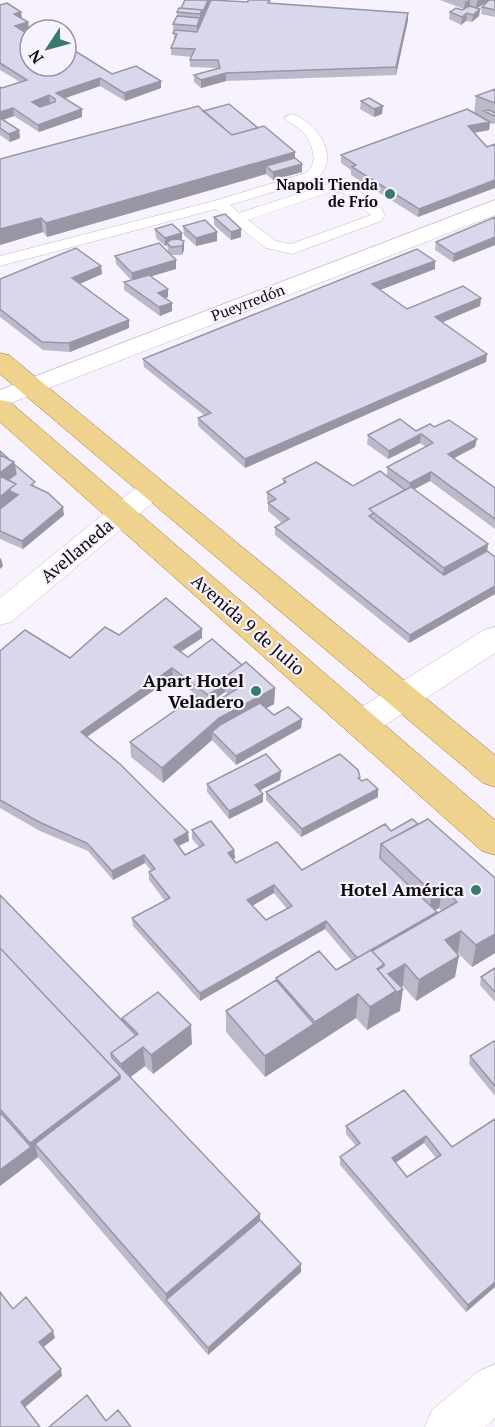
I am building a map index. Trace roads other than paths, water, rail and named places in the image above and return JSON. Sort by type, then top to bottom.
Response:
[{"type":"main road","points":[[0,361],[495,774]]},
{"type":"main road","name":"Avenida 9 de Julio","points":[[0,408],[495,842]]},
{"type":"street","name":"Pueyrredón","points":[[0,399],[495,207]]},
{"type":"street","name":"Avellaneda","points":[[0,614],[153,488]]},
{"type":"street","points":[[362,724],[495,638]]},
{"type":"street","points":[[449,1427],[495,1387]]},
{"type":"lane","points":[[0,261],[219,204],[311,176],[319,170],[321,163],[318,145],[308,129],[291,118]]},
{"type":"lane","points":[[219,204],[271,245],[292,249],[376,218],[378,215],[347,189],[332,187],[238,218]]},
{"type":"place","name":"Napoli Tienda de Frío","points":[[390,194]]},
{"type":"place","name":"Apart Hotel Veladero","points":[[256,691]]},
{"type":"place","name":"Hotel América","points":[[476,890]]}]
